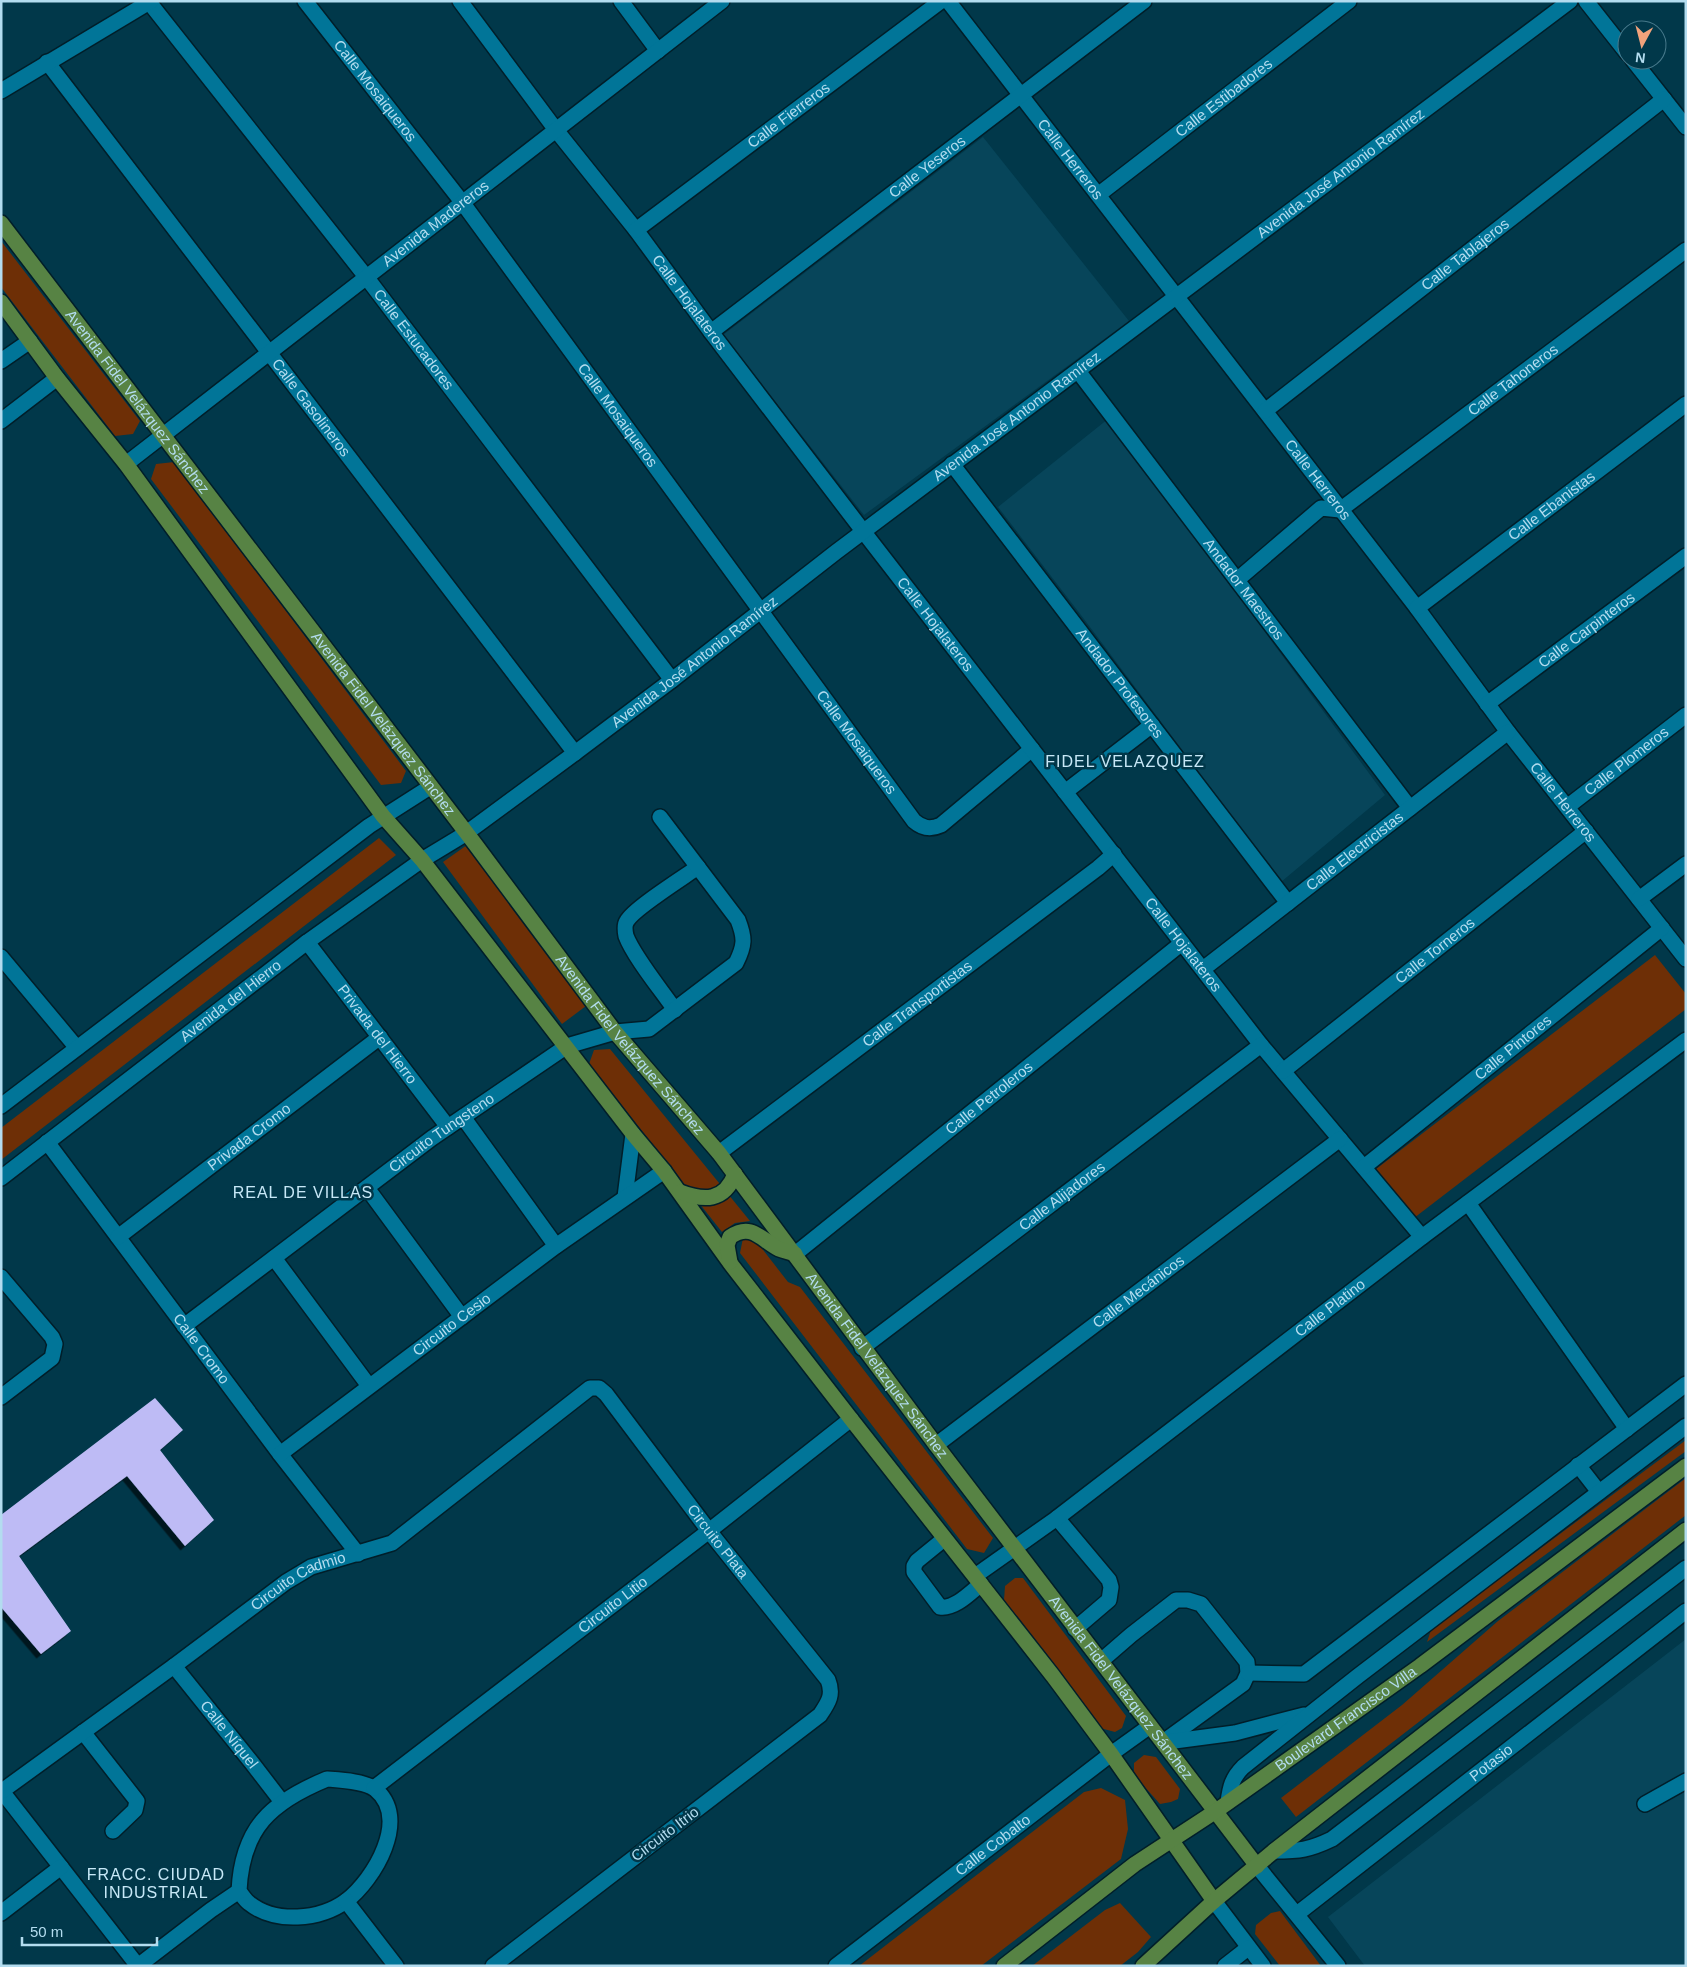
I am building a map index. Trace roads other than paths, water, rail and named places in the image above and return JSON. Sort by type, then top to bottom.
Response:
[{"type":"main road","name":"Avenida Fidel Velázquez Sánchez","points":[[1,223],[615,1032],[719,1153],[795,1254],[862,1348],[1257,1866]]},
{"type":"main road","points":[[1,302],[57,378],[126,464],[384,816],[422,860],[633,1134],[664,1170],[730,1263],[944,1539],[978,1580],[1111,1754],[1214,1902]]},
{"type":"main road","points":[[680,1192],[696,1198],[714,1196],[728,1189],[735,1174]]},
{"type":"main road","points":[[730,1263],[728,1245],[730,1237],[736,1232],[745,1230],[754,1232],[780,1250],[795,1254]]},
{"type":"main road","name":"Boulevard Francisco Villa","points":[[1004,1966],[1135,1864],[1216,1811],[1458,1638],[1686,1466]]},
{"type":"main road","points":[[1143,1966],[1274,1851],[1686,1530]]},
{"type":"street","name":"Calle Mosaiqueros","points":[[305,1],[462,202],[914,821],[920,826],[927,828],[941,825],[1032,749]]},
{"type":"street","name":"Calle Hojalateros","points":[[460,1],[556,130],[636,230],[711,332],[863,531],[1261,1045],[1422,1237]]},
{"type":"street","points":[[621,1],[658,51]]},
{"type":"street","name":"Avenida Madereros","points":[[126,464],[722,1]]},
{"type":"street","name":"Calle Fierreros","points":[[636,230],[941,1]]},
{"type":"street","name":"Calle Herreros","points":[[948,1],[1417,608],[1508,732],[1686,959]]},
{"type":"street","name":"Calle Yeseros","points":[[711,332],[1144,1]]},
{"type":"street","name":"Calle Estibadores","points":[[1098,195],[1349,1]]},
{"type":"street","name":"Avenida José Antonio Ramírez","points":[[465,834],[672,680],[863,531],[1570,1]]},
{"type":"street","points":[[1586,1],[1617,40]]},
{"type":"street","points":[[1,91],[150,2]]},
{"type":"street","name":"Calle Estucadores","points":[[150,2],[367,278],[672,680]]},
{"type":"street","name":"Calle Gasolineros","points":[[47,62],[576,753]]},
{"type":"street","points":[[1641,70],[1686,127]]},
{"type":"street","name":"Calle Tablajeros","points":[[1265,410],[1664,99]]},
{"type":"street","name":"Calle Tahoneros","points":[[1340,510],[1686,250]]},
{"type":"street","points":[[1,361],[30,341]]},
{"type":"street","name":"Andador Maestros","points":[[1078,371],[1410,808]]},
{"type":"street","points":[[1,421],[57,378]]},
{"type":"street","name":"Calle Ebanistas","points":[[1417,608],[1686,404]]},
{"type":"street","name":"Andador Profesores","points":[[952,464],[1288,903]]},
{"type":"street","points":[[1237,580],[1321,508],[1340,510]]},
{"type":"street","name":"Calle Carpinteros","points":[[1487,704],[1686,556]]},
{"type":"street","name":"Calle Plomeros","points":[[1567,807],[1686,715]]},
{"type":"street","points":[[1066,792],[1152,725]]},
{"type":"street","name":"Calle Electricistas","points":[[1203,969],[1508,732]]},
{"type":"street","points":[[1,1106],[384,816],[430,786]]},
{"type":"street","name":"Circuito Tungsteno","points":[[184,1326],[448,1127],[567,1046],[615,1032],[649,1029],[736,963],[743,949],[744,934],[738,920],[660,817]]},
{"type":"street","name":"Calle Torneros","points":[[1283,1071],[1586,832]]},
{"type":"street","name":"Avenida del Hierro","points":[[1,1178],[307,942],[422,860],[465,834]]},
{"type":"street","name":"Calle Transportistas","points":[[719,1153],[1114,854]]},
{"type":"street","points":[[1639,899],[1686,864]]},
{"type":"street","points":[[675,1010],[636,953],[626,936],[625,926],[627,919],[698,867]]},
{"type":"street","name":"Calle Pintores","points":[[1364,1167],[1662,928]]},
{"type":"street","name":"Privada del Hierro","points":[[307,942],[448,1127]]},
{"type":"street","name":"Calle Petroleros","points":[[795,1254],[1182,943]]},
{"type":"street","points":[[1,957],[77,1048]]},
{"type":"street","name":"Privada Cromo","points":[[118,1236],[380,1037]]},
{"type":"street","name":"Calle Platino","points":[[944,1539],[917,1560],[914,1572],[940,1607],[946,1608],[952,1606],[978,1580],[1014,1549],[1422,1237],[1686,1040]]},
{"type":"street","name":"Calle Alijadores","points":[[862,1348],[1261,1045]]},
{"type":"street","points":[[463,1117],[556,1246]]},
{"type":"street","points":[[625,1197],[633,1134]]},
{"type":"street","name":"Calle Mecánicos","points":[[936,1445],[1340,1139]]},
{"type":"street","name":"Calle Cromo","points":[[47,1142],[280,1454],[358,1554]]},
{"type":"street","name":"Circuito Cesio","points":[[280,1454],[556,1246],[664,1170]]},
{"type":"street","points":[[367,1188],[462,1317]]},
{"type":"street","points":[[1468,1203],[1628,1429]]},
{"type":"street","points":[[274,1258],[369,1386]]},
{"type":"street","points":[[1,1277],[52,1337],[55,1344],[52,1358],[1,1396]]},
{"type":"street","points":[[1248,1674],[1304,1674],[1686,1384]]},
{"type":"street","name":"Circuito Cadmio","points":[[1,1790],[174,1666],[286,1582],[311,1567],[392,1543],[590,1388],[599,1388]]},
{"type":"street","name":"Circuito Plata","points":[[599,1388],[606,1394],[709,1531],[828,1680],[831,1688],[831,1697]]},
{"type":"street","name":"Circuito Litio","points":[[374,1788],[709,1531],[851,1419]]},
{"type":"street","points":[[1228,1802],[1230,1786],[1235,1775],[1243,1767],[1686,1426]]},
{"type":"street","points":[[1578,1465],[1598,1492]]},
{"type":"street","points":[[1057,1518],[1109,1580],[1111,1587],[1109,1600],[1075,1629]]},
{"type":"street","points":[[1274,1851],[1297,1852],[1311,1849],[1332,1839],[1686,1568]]},
{"type":"street","points":[[1100,1661],[1131,1634],[1176,1600],[1188,1600],[1201,1604],[1247,1662],[1248,1674],[1243,1684],[1163,1742]]},
{"type":"street","name":"Potasio","points":[[1297,1914],[1684,1615]]},
{"type":"street","name":"Calle Níquel","points":[[174,1666],[282,1802]]},
{"type":"street","name":"Circuito Itrio","points":[[493,1966],[820,1715],[831,1697]]},
{"type":"street","points":[[1163,1742],[1234,1732],[1310,1714]]},
{"type":"street","name":"Calle Cobalto","points":[[836,1966],[1150,1726]]},
{"type":"street","points":[[83,1732],[137,1801],[135,1810],[113,1831]]},
{"type":"street","points":[[326,1779],[351,1781],[374,1788],[385,1800],[389,1810],[388,1840],[379,1861],[362,1886],[346,1901],[329,1910],[309,1916],[284,1917],[264,1911],[249,1903],[239,1891],[240,1871],[255,1831],[269,1813],[300,1790],[326,1779]]},
{"type":"street","points":[[1645,1804],[1686,1781]]},
{"type":"street","points":[[1,1790],[138,1966],[210,1910],[239,1891]]},
{"type":"street","points":[[1257,1866],[1338,1966]]},
{"type":"street","points":[[1,1913],[61,1867]]},
{"type":"street","points":[[346,1901],[396,1966]]},
{"type":"street","points":[[1214,1902],[1263,1966]]},
{"type":"street","points":[[1225,1966],[1248,1948]]},
{"type":"district","name":"FIDEL VELAZQUEZ","points":[[1125,761]]},
{"type":"district","name":"REAL DE VILLAS","points":[[303,1192]]},
{"type":"district","name":"FRACC. CIUDAD INDUSTRIAL","points":[[156,1883]]}]
